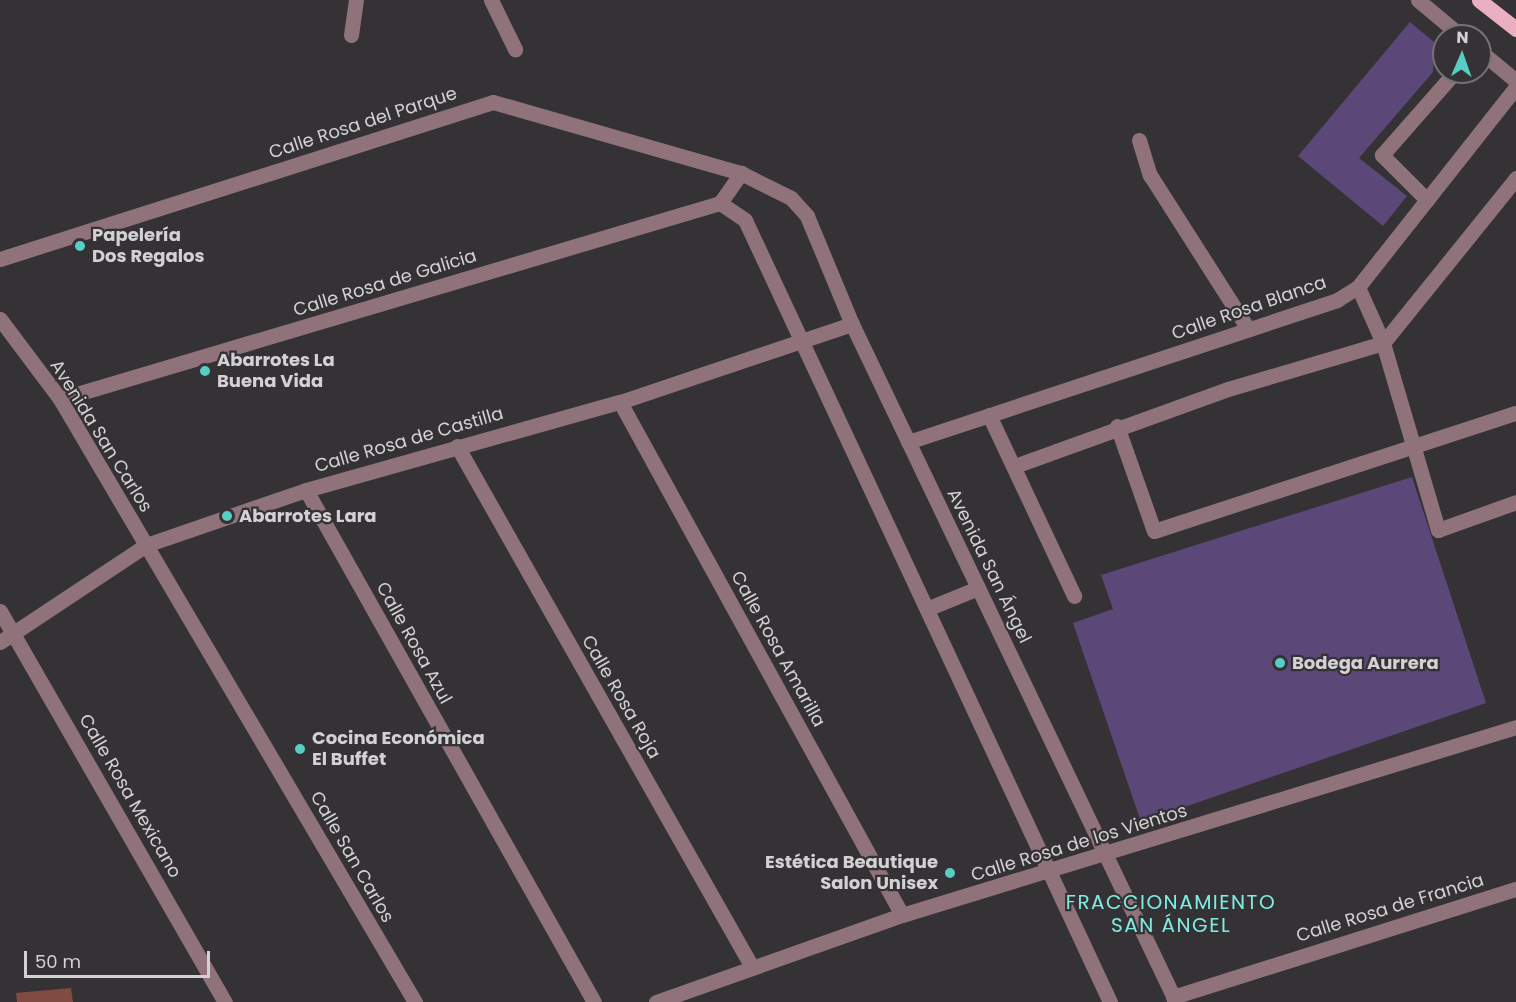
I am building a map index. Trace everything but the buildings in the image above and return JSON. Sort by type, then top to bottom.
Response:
[{"type":"main road","points":[[1479,0],[1516,29]]},
{"type":"street","points":[[351,35],[356,0]]},
{"type":"street","points":[[491,0],[515,49]]},
{"type":"street","points":[[1418,0],[1447,24]]},
{"type":"street","points":[[1492,61],[1516,81]]},
{"type":"street","points":[[1427,200],[1382,154],[1444,84]]},
{"type":"street","points":[[1516,87],[1358,287],[1383,343],[1438,530],[1516,502]]},
{"type":"street","name":"Calle Rosa del Parque","points":[[0,259],[493,102],[741,173]]},
{"type":"street","points":[[1139,140],[1150,175],[1248,329]]},
{"type":"street","points":[[741,173],[720,203],[745,220],[1054,872],[1110,1002]]},
{"type":"street","name":"Avenida San Ángel","points":[[741,173],[791,198],[807,216],[852,324],[1175,999]]},
{"type":"street","points":[[1015,465],[1117,426],[1383,343],[1516,178]]},
{"type":"street","name":"Calle Rosa de Galicia","points":[[60,399],[720,203]]},
{"type":"street","name":"Calle Rosa Blanca","points":[[909,442],[1248,329],[1358,287]]},
{"type":"street","name":"Avenida San Carlos","points":[[0,320],[60,399],[146,545]]},
{"type":"street","name":"Calle Rosa de Castilla","points":[[0,642],[146,545],[306,490],[620,402],[852,324]]},
{"type":"street","name":"Calle Rosa Amarilla","points":[[620,402],[902,915]]},
{"type":"street","points":[[1117,426],[1154,531],[1516,413]]},
{"type":"street","points":[[989,415],[1015,465],[1074,596]]},
{"type":"street","name":"Calle Rosa Roja","points":[[457,446],[752,967]]},
{"type":"street","name":"Calle Rosa Azul","points":[[306,490],[594,1002]]},
{"type":"street","name":"Calle San Carlos","points":[[146,545],[415,1002]]},
{"type":"street","points":[[929,608],[978,588]]},
{"type":"street","name":"Calle Rosa Mexicano","points":[[0,611],[225,1002]]},
{"type":"street","name":"Calle Rosa de los Vientos","points":[[656,1002],[902,915],[1054,872],[1516,727]]},
{"type":"street","name":"Calle Rosa de Francia","points":[[1175,999],[1516,889]]},
{"type":"shaded area","points":[[71,988],[73,1002],[17,1002],[16,993]]},
{"type":"place","name":"Papelería Dos Regalos","points":[[80,246]]},
{"type":"place","name":"Abarrotes La Buena Vida","points":[[205,371]]},
{"type":"place","name":"Abarrotes Lara","points":[[227,516]]},
{"type":"place","name":"Bodega Aurrera","points":[[1280,663]]},
{"type":"place","name":"Cocina Económica El Buffet","points":[[300,749]]},
{"type":"place","name":"Estética Beautique Salon Unisex","points":[[950,873]]},
{"type":"district","name":"FRACCIONAMIENTO SAN ÁNGEL","points":[[1171,914]]}]
